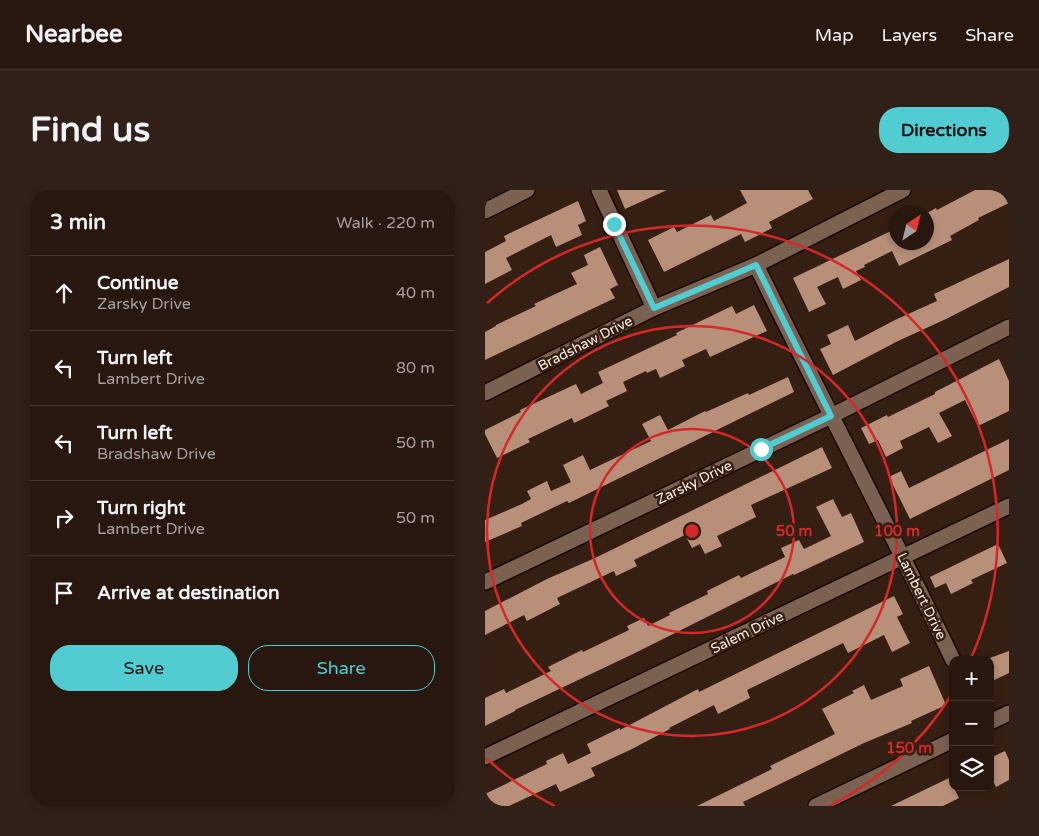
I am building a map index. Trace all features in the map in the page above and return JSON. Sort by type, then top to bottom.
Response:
[{"type":"street","points":[[485,211],[527,190]]},
{"type":"street","points":[[599,190],[654,308]]},
{"type":"street","name":"Bradshaw Drive","points":[[485,393],[654,308],[756,265],[903,190]]},
{"type":"street","name":"Lambert Drive","points":[[756,265],[951,656]]},
{"type":"street","name":"Zarsky Drive","points":[[485,582],[831,416],[1009,327]]},
{"type":"street","name":"Salem Drive","points":[[485,757],[1009,506]]},
{"type":"street","points":[[994,720],[1009,713]]},
{"type":"street","points":[[816,806],[949,742]]},
{"type":"building","points":[[617,190],[667,190],[625,209]]},
{"type":"building","points":[[740,190],[808,190],[813,199],[769,222],[772,228],[745,242],[741,234],[664,272],[648,240],[674,227],[677,232],[711,215],[714,221],[747,203]]},
{"type":"building","points":[[975,190],[1009,190],[1009,203],[978,218],[979,220],[950,236],[952,240],[934,249],[934,209],[936,208],[937,210]]},
{"type":"building","points":[[578,201],[586,221],[578,225],[582,235],[556,247],[551,235],[506,258],[512,270],[485,284],[485,252],[506,241],[504,236]]},
{"type":"building","points":[[889,232],[889,250],[932,250],[899,266],[892,251],[856,271],[861,280],[843,289],[838,277],[817,287],[826,304],[809,312],[793,278]]},
{"type":"building","points":[[600,247],[618,285],[610,289],[615,298],[485,360],[485,332],[536,306],[534,304],[577,284],[571,273],[588,265],[584,255]]},
{"type":"building","points":[[1009,259],[1009,287],[833,375],[820,349],[831,344],[827,335],[848,325],[855,341],[937,301],[934,294]]},
{"type":"building","points":[[754,305],[767,331],[710,357],[706,349],[682,360],[685,366],[660,378],[656,369],[647,373],[646,371],[623,382],[627,391],[606,401],[609,406],[574,423],[572,418],[528,439],[530,442],[497,458],[485,434],[485,430],[521,412],[520,410],[576,384],[581,394],[603,383],[598,372],[677,335],[676,333],[732,306],[736,314]]},
{"type":"building","points":[[999,359],[1009,381],[1009,411],[978,426],[965,400],[939,413],[952,436],[938,443],[929,427],[900,441],[903,448],[886,457],[878,440],[869,444],[861,428],[935,394],[935,392]]},
{"type":"building","points":[[788,377],[794,392],[569,503],[567,501],[521,523],[522,526],[485,542],[485,520],[531,499],[527,491],[547,481],[551,491],[571,482],[563,465],[583,455],[590,470],[651,441],[642,424],[660,415],[668,430],[705,411],[748,393],[749,395]]},
{"type":"building","points":[[1009,439],[1009,470],[910,519],[889,477],[901,471],[909,488]]},
{"type":"building","points":[[822,447],[832,468],[751,505],[756,517],[717,536],[722,546],[705,554],[700,544],[692,548],[685,535],[634,560],[637,566],[616,576],[614,571],[557,598],[560,604],[527,621],[524,615],[485,635],[485,611],[547,579],[595,558]]},
{"type":"building","points":[[833,499],[842,517],[851,513],[864,542],[793,574],[485,726],[485,698],[504,689],[506,693],[551,671],[548,667],[629,630],[627,626],[644,618],[648,626],[670,615],[669,613],[708,594],[707,591],[739,575],[741,578],[785,557],[781,548],[799,540],[804,549],[831,536],[816,507]]},
{"type":"building","points":[[998,544],[1007,563],[971,580],[973,583],[951,594],[946,583],[935,588],[930,577]]},
{"type":"building","points":[[894,596],[903,614],[897,617],[910,643],[892,652],[884,635],[848,653],[843,643],[747,690],[750,698],[718,714],[714,705],[630,750],[591,768],[595,776],[560,792],[556,784],[509,806],[485,806],[485,794],[547,764],[546,761],[563,753],[568,764],[591,753],[587,744],[620,728],[620,730],[698,689],[699,692]]},
{"type":"building","points":[[1009,651],[1009,673],[994,680],[994,657]]},
{"type":"building","points":[[929,666],[946,705],[911,721],[912,723],[864,743],[743,802],[745,806],[697,806],[772,769],[770,766],[835,734],[822,709],[854,693],[852,691],[864,685],[871,700],[903,686],[900,679]]},
{"type":"building","points":[[1005,751],[1009,760],[1009,780],[996,787],[994,783],[994,756]]},
{"type":"building","points":[[949,778],[949,791],[956,791],[959,798],[943,806],[891,806]]},
{"type":"route","points":[[614,224],[654,308],[756,265],[831,416],[761,449]]}]
